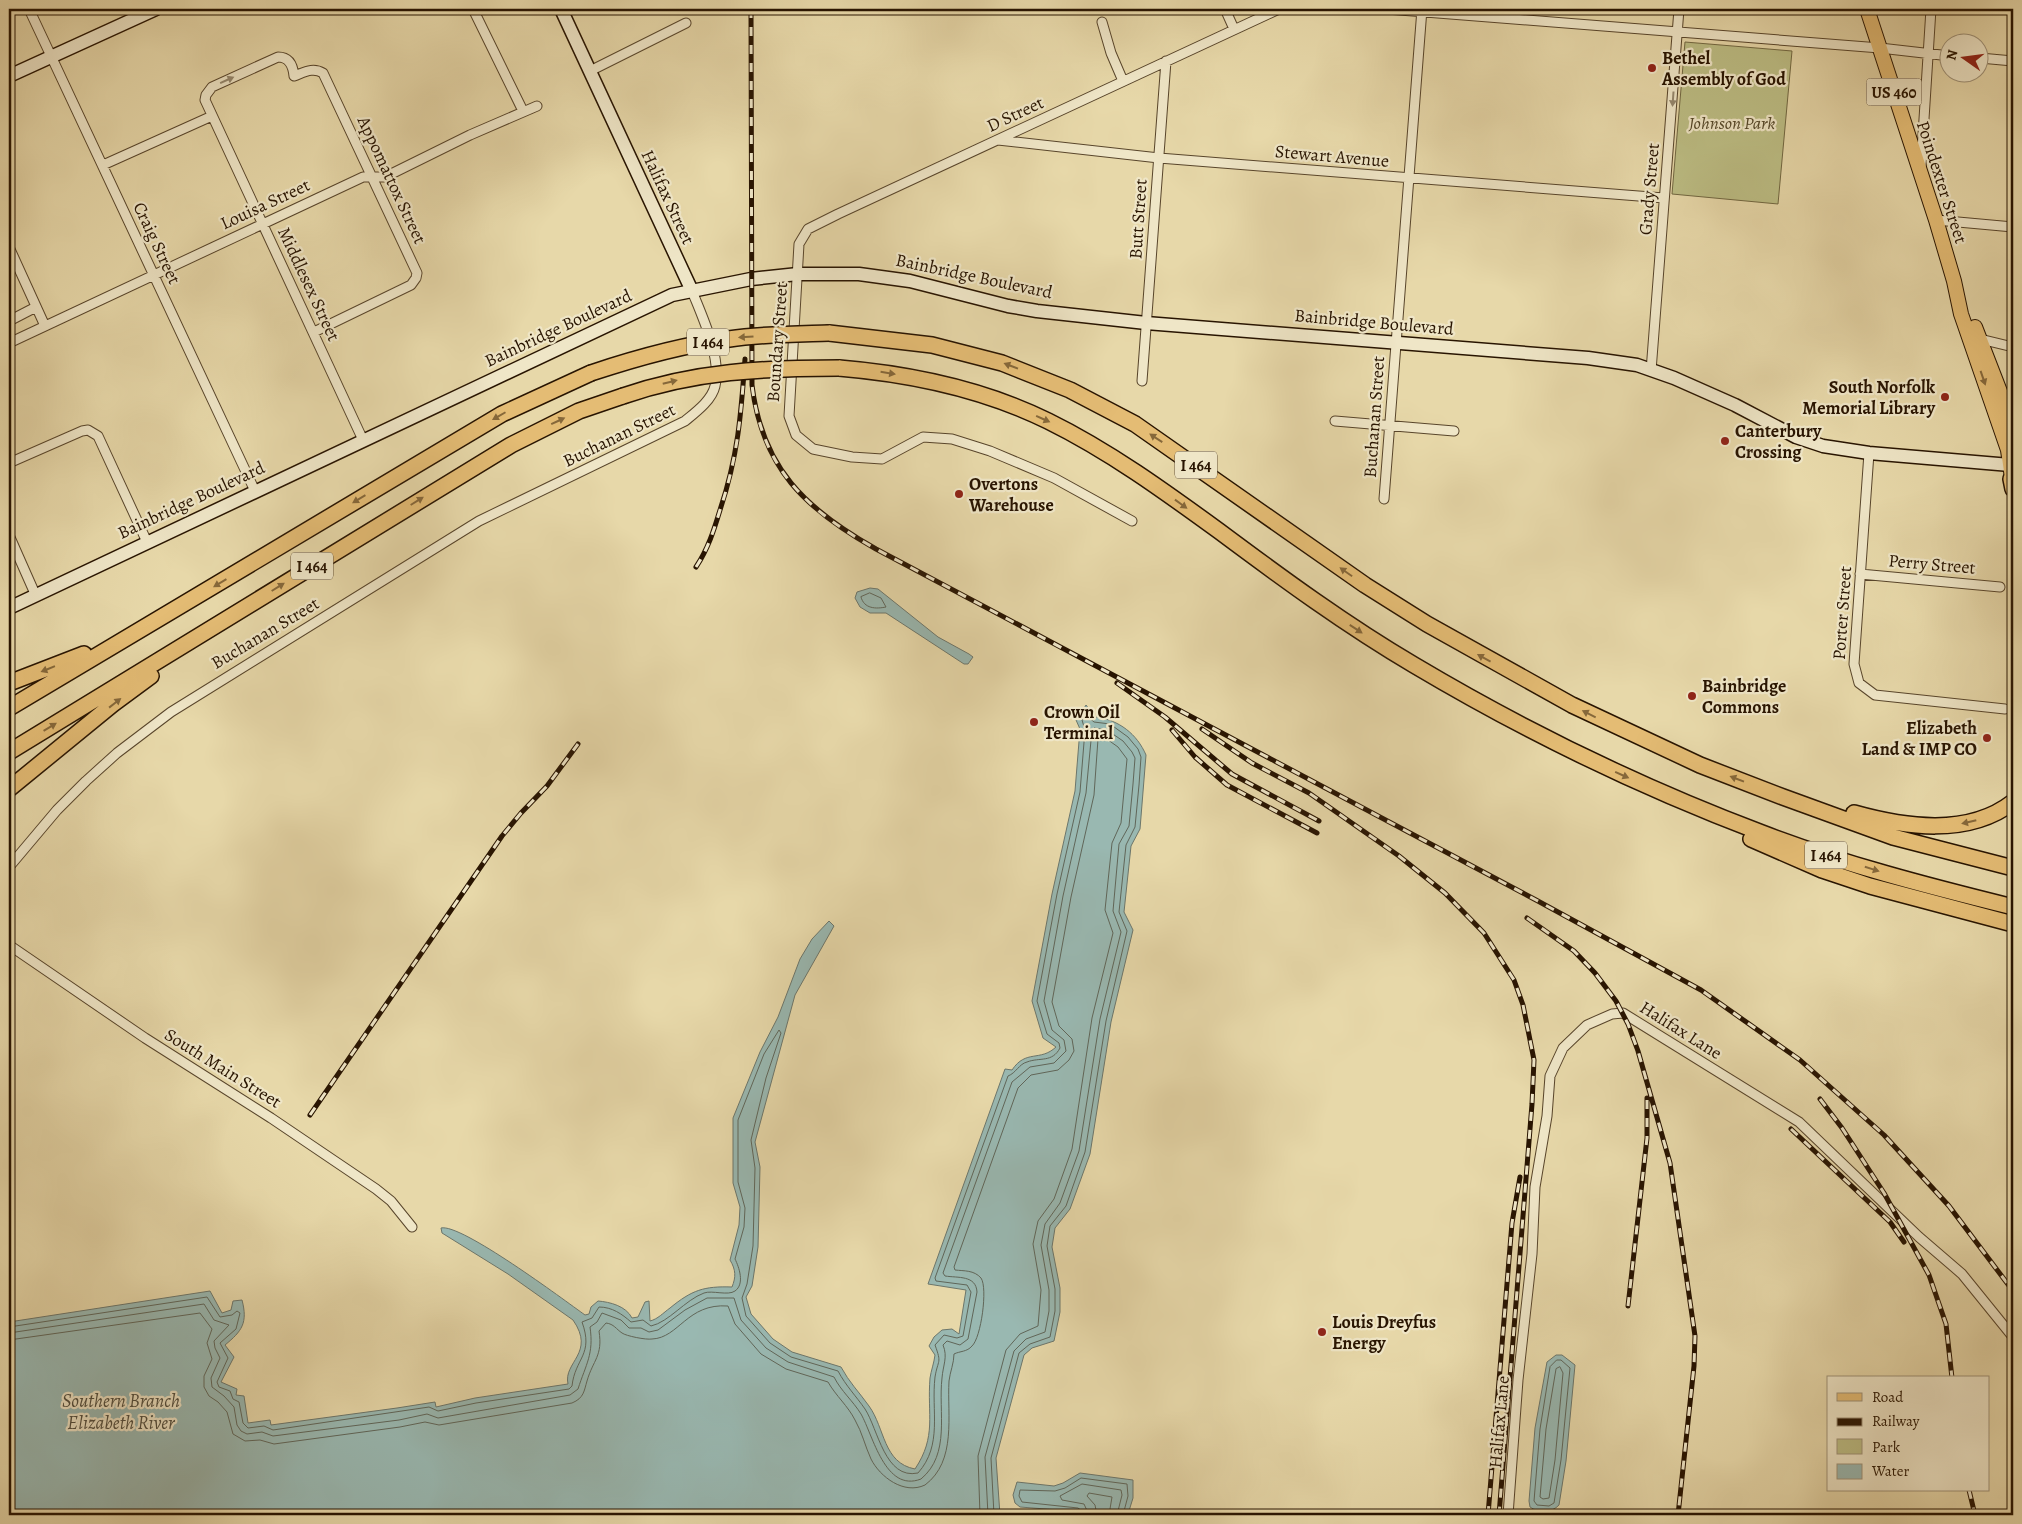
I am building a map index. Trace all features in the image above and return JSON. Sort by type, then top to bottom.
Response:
[{"type":"highway","name":"I 464","points":[[9,708],[502,414],[591,373],[642,357],[694,344],[731,338],[829,333],[932,345],[968,354],[1036,376],[1104,406],[1196,465],[1365,585],[1471,651],[1572,706],[1700,765],[1783,797],[1893,837],[2013,868]]},
{"type":"highway","name":"I 464","points":[[9,752],[511,445],[579,411],[676,380],[725,372],[840,368],[906,376],[978,394],[1054,424],[1114,458],[1316,602],[1413,664],[1562,747],[1645,786],[1764,834],[1818,852],[1890,875],[2013,907]]},
{"type":"highway","points":[[9,789],[120,698],[205,641],[258,599]]},
{"type":"highway","points":[[9,683],[46,670],[156,621]]},
{"type":"highway","points":[[1645,786],[1715,823],[1822,870],[1870,886],[2013,924]]},
{"type":"highway","points":[[1783,797],[1872,818],[1912,825],[1943,826],[1981,819],[2013,802]]},
{"type":"highway","points":[[1945,907],[2013,930]]},
{"type":"main road","name":"Poindexter Street","points":[[1867,9],[1936,220],[1954,281],[1960,314],[2008,450],[2012,477]]},
{"type":"main road","name":"Poindexter Street","points":[[1954,281],[1980,339],[2013,425]]},
{"type":"street","name":"Craig Street","points":[[29,9],[254,491]]},
{"type":"street","points":[[9,76],[156,9]]},
{"type":"street","points":[[472,9],[523,111]]},
{"type":"street","name":"Halifax Street","points":[[561,9],[692,291],[714,350],[716,386],[704,403]]},
{"type":"street","points":[[1225,9],[1234,29]]},
{"type":"street","name":"D Street","points":[[798,274],[799,244],[808,229],[1279,9]]},
{"type":"street","points":[[1387,9],[1880,48],[1940,55]]},
{"type":"street","name":"Grady Street","points":[[1652,371],[1679,9]]},
{"type":"street","points":[[1921,176],[1931,9]]},
{"type":"street","name":"Buchanan Street","points":[[1384,499],[1422,11]]},
{"type":"street","points":[[1102,22],[1111,52],[1123,81]]},
{"type":"street","points":[[590,71],[686,24]]},
{"type":"street","name":"Middlesex Street","points":[[294,76],[290,62],[283,57],[278,57],[212,87],[205,100],[363,440]]},
{"type":"street","points":[[1990,59],[2013,61]]},
{"type":"street","name":"Butt Street","points":[[1142,381],[1166,61]]},
{"type":"street","name":"Appomattox Street","points":[[294,76],[310,70],[323,73],[417,273],[411,285],[314,332]]},
{"type":"street","name":"Louisa Street","points":[[9,343],[363,177],[385,177],[537,106]]},
{"type":"street","points":[[103,165],[212,116]]},
{"type":"street","name":"Stewart Avenue","points":[[998,140],[1159,158],[1664,198]]},
{"type":"street","points":[[1936,220],[2013,227]]},
{"type":"street","points":[[9,247],[45,326]]},
{"type":"street","name":"Bainbridge Boulevard","points":[[9,608],[664,299],[742,280],[798,274],[880,276],[1008,306],[1146,323],[1588,358],[1637,366],[1716,396],[1796,437],[1836,449],[2012,477]]},
{"type":"street","name":"Boundary Street","points":[[798,274],[789,416],[796,435],[813,449],[852,457],[882,459],[923,437],[952,439],[990,451],[1054,478],[1132,521]]},
{"type":"street","points":[[9,321],[36,307]]},
{"type":"street","points":[[1980,339],[2010,347]]},
{"type":"street","points":[[1991,366],[1993,355],[1998,349],[2010,347]]},
{"type":"street","name":"Buchanan Street","points":[[9,867],[57,810],[86,781],[136,737],[171,712],[479,521],[674,428],[685,421],[704,403]]},
{"type":"street","points":[[1335,421],[1454,431]]},
{"type":"street","points":[[9,462],[88,430],[98,436],[148,542]]},
{"type":"street","name":"Porter Street","points":[[1869,453],[1854,664],[1856,677],[1862,686],[1875,695],[2006,709]]},
{"type":"street","points":[[9,535],[36,596]]},
{"type":"street","name":"Perry Street","points":[[1860,574],[2000,587]]},
{"type":"street","name":"South Main Street","points":[[9,945],[145,1038],[271,1118],[376,1189],[391,1201],[412,1227]]},
{"type":"street","name":"Halifax Lane","points":[[1508,1515],[1518,1380],[1532,1254],[1535,1187],[1550,1076],[1563,1048],[1587,1025],[1612,1014],[1622,1013],[1799,1122],[1919,1237],[1962,1274],[2013,1337]]},
{"type":"green space","name":"Johnson Park","points":[[1685,42],[1792,51],[1778,204],[1672,194]]},
{"type":"water","points":[[870,588],[878,589],[938,637],[973,657],[968,664],[964,664],[886,613],[870,613],[860,607],[855,598],[857,592]]},
{"type":"water","name":"Southern Branch Elizabeth River","points":[[1086,705],[1096,717],[1112,721],[1126,729],[1138,741],[1146,755],[1140,829],[1131,846],[1124,912],[1133,930],[1111,1022],[1090,1154],[1070,1209],[1055,1228],[1052,1247],[1060,1288],[1060,1312],[1054,1341],[1032,1348],[1024,1355],[996,1458],[1000,1515],[9,1515],[9,1322],[210,1291],[222,1313],[231,1310],[233,1301],[242,1300],[244,1321],[236,1335],[225,1345],[234,1357],[221,1382],[237,1389],[236,1395],[244,1396],[248,1423],[270,1420],[271,1425],[435,1402],[436,1407],[475,1398],[568,1384],[570,1369],[580,1349],[581,1341],[579,1331],[573,1320],[508,1274],[442,1233],[441,1228],[469,1237],[490,1249],[585,1315],[589,1314],[591,1307],[598,1301],[626,1310],[632,1318],[638,1317],[645,1302],[649,1301],[650,1321],[685,1297],[699,1290],[714,1287],[732,1287],[735,1274],[730,1260],[739,1225],[740,1207],[733,1183],[733,1118],[760,1052],[778,1017],[800,959],[812,939],[829,921],[834,926],[795,995],[755,1142],[760,1167],[758,1247],[752,1286],[746,1297],[751,1314],[773,1339],[792,1352],[841,1367],[869,1406],[891,1452],[904,1465],[915,1469],[922,1457],[929,1435],[929,1391],[935,1355],[929,1346],[934,1337],[942,1330],[952,1329],[959,1334],[966,1290],[928,1284],[1005,1069],[1012,1070],[1017,1064],[1028,1057],[1044,1054],[1056,1047],[1043,1038],[1032,1001],[1052,894],[1075,791],[1080,729],[1076,720]]},
{"type":"water","points":[[1556,1355],[1562,1355],[1575,1365],[1566,1461],[1559,1505],[1553,1510],[1541,1511],[1530,1507],[1529,1501],[1535,1428],[1547,1362]]},
{"type":"water","points":[[1080,1473],[1133,1480],[1133,1498],[1128,1514],[1020,1507],[1015,1503],[1013,1495],[1017,1482],[1054,1486]]},
{"type":"railway","points":[[751,9],[752,385],[757,414],[777,463],[791,483],[808,501],[828,518],[876,549],[1536,900],[1701,990],[1800,1060],[1884,1135],[1949,1206],[2013,1291]]},
{"type":"railway","points":[[696,567],[713,532],[731,472],[740,417],[745,359]]},
{"type":"railway","points":[[1117,683],[1165,717],[1232,774],[1319,821]]},
{"type":"railway","points":[[1202,729],[1252,763],[1309,793],[1399,856],[1445,893],[1484,933],[1514,980],[1523,1005],[1534,1060],[1499,1515]]},
{"type":"railway","points":[[1172,730],[1195,757],[1227,785],[1317,833]]},
{"type":"railway","points":[[310,1115],[502,836],[547,786],[578,744]]},
{"type":"railway","points":[[1527,918],[1574,951],[1595,973],[1616,1001],[1628,1024],[1638,1051],[1670,1163],[1695,1336],[1694,1366],[1678,1515]]},
{"type":"railway","points":[[1628,1306],[1647,1138],[1647,1098]]},
{"type":"railway","points":[[1820,1099],[1842,1128],[1884,1193],[1929,1275],[1946,1324],[1952,1376]]},
{"type":"railway","points":[[1791,1129],[1890,1222],[1904,1242]]},
{"type":"railway","points":[[1488,1515],[1512,1223],[1520,1177]]},
{"type":"railway","points":[[1969,1492],[1975,1515]]},
{"type":"place","name":"Bethel Assembly of God","points":[[1652,68]]},
{"type":"place","name":"South Norfolk Memorial Library","points":[[1945,397]]},
{"type":"place","name":"Canterbury Crossing","points":[[1725,441]]},
{"type":"place","name":"Overtons Warehouse","points":[[959,494]]},
{"type":"place","name":"Bainbridge Commons","points":[[1692,696]]},
{"type":"place","name":"Crown Oil Terminal","points":[[1034,722]]},
{"type":"place","name":"Elizabeth Land & IMP CO","points":[[1987,738]]},
{"type":"place","name":"Louis Dreyfus Energy","points":[[1322,1332]]}]
